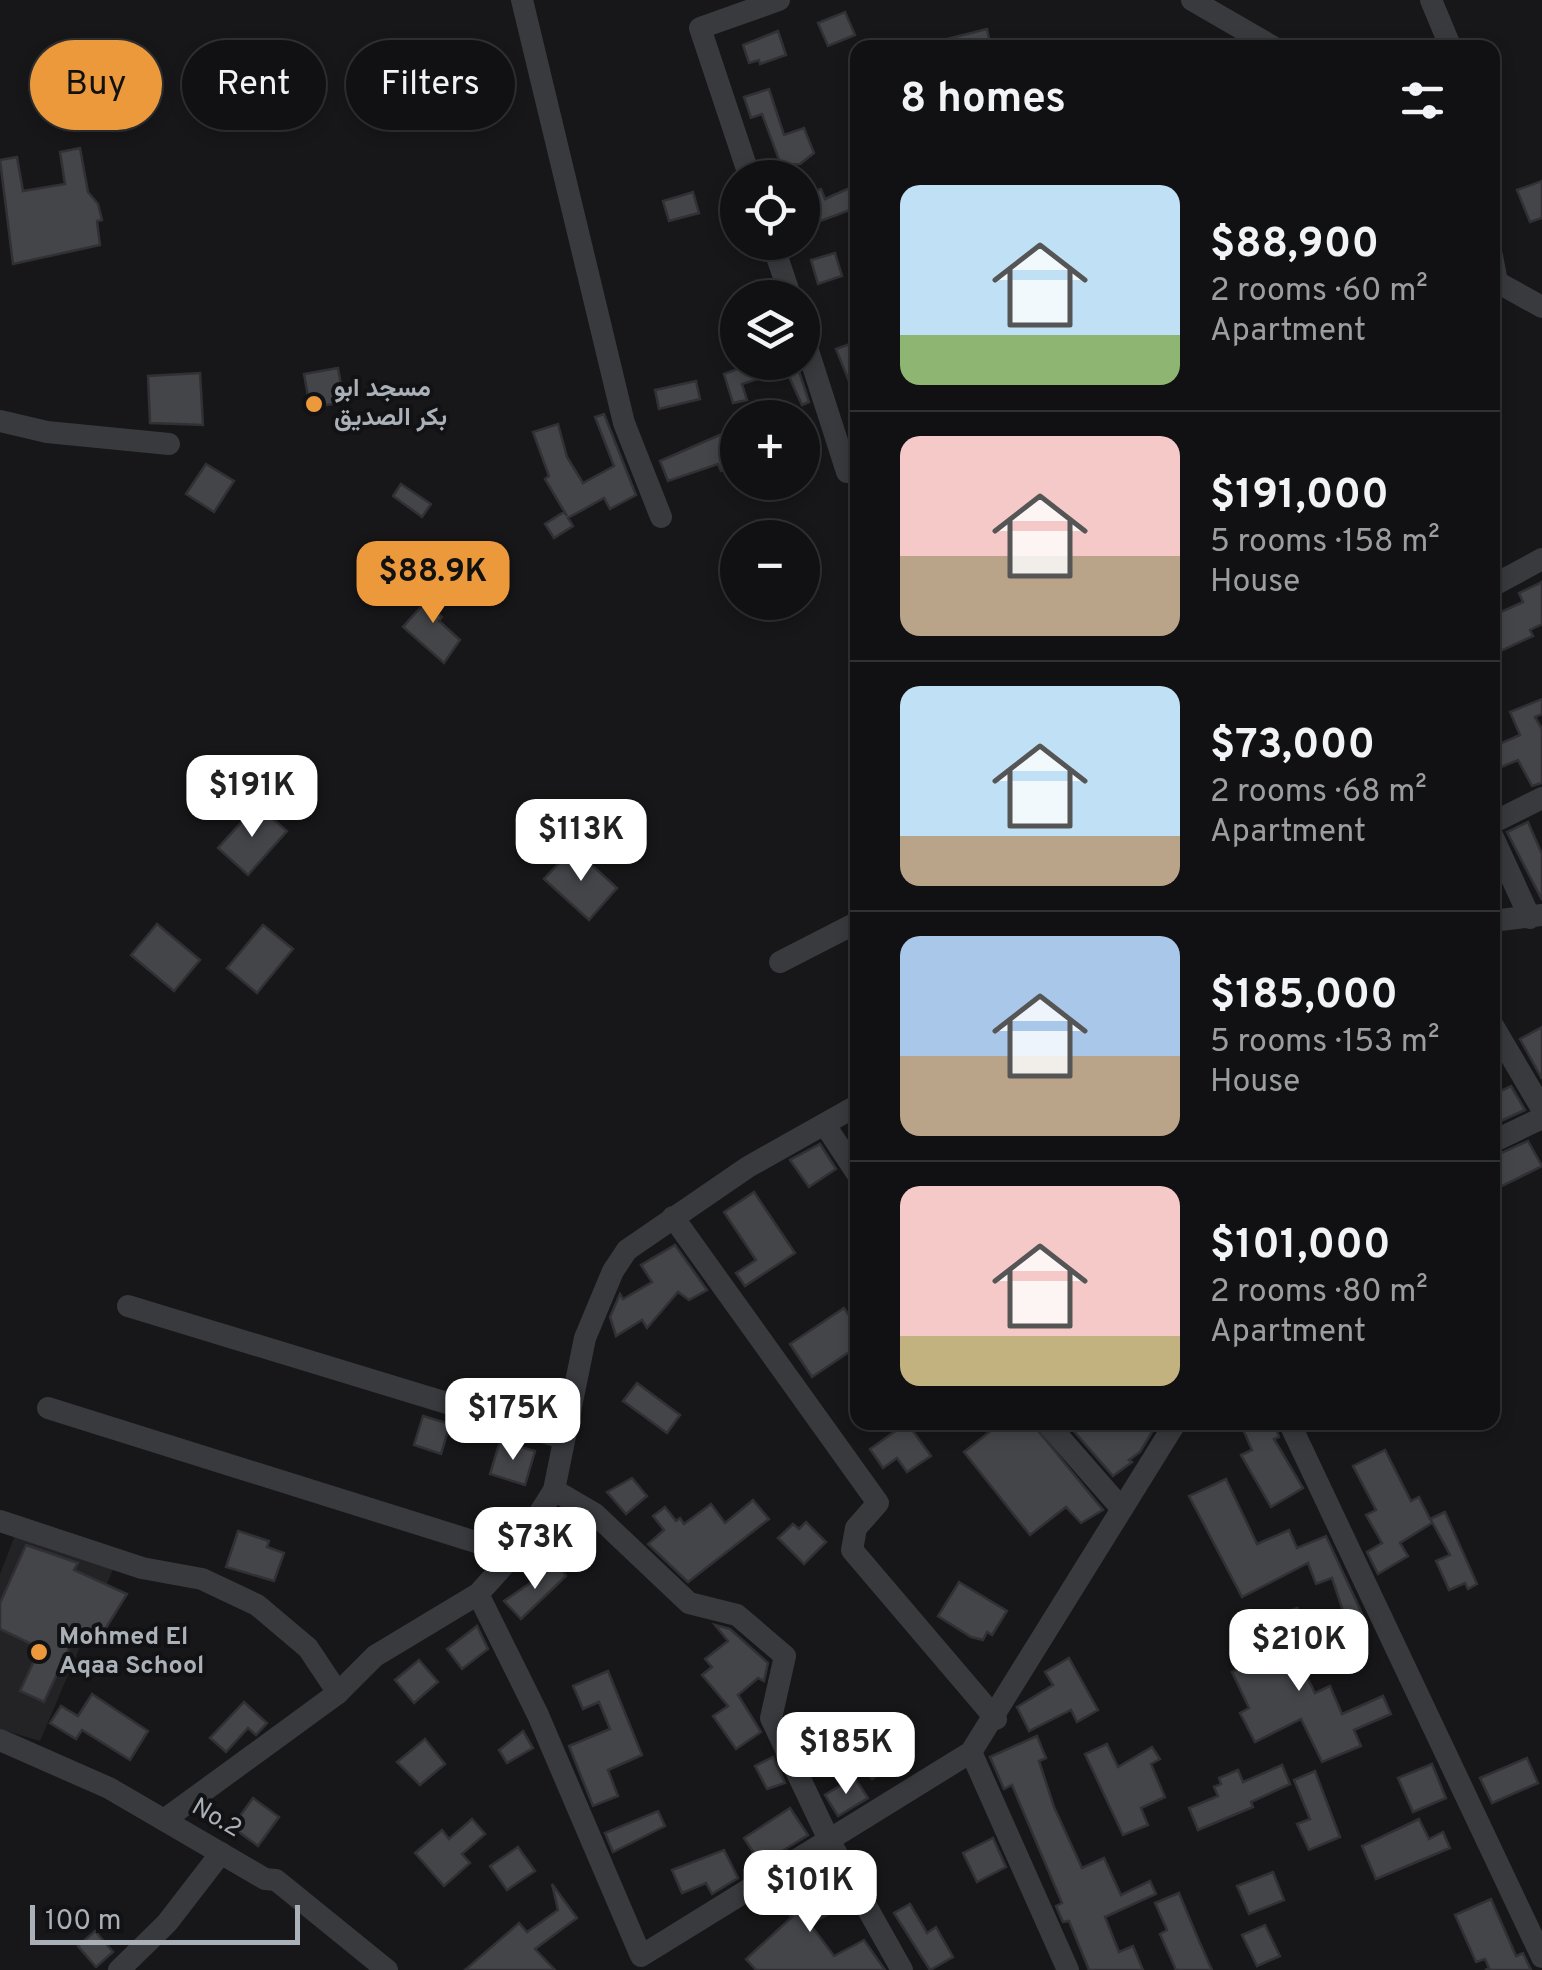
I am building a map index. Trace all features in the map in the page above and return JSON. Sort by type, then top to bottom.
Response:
[{"type":"street","points":[[522,0],[624,423],[662,517]]},
{"type":"street","points":[[744,160],[700,28],[778,0]]},
{"type":"street","points":[[1192,0],[1261,40]]},
{"type":"street","points":[[1431,0],[1448,40]]},
{"type":"street","points":[[1500,286],[1542,307]]},
{"type":"street","points":[[820,374],[849,441],[846,472]]},
{"type":"street","points":[[0,421],[47,432],[169,444]]},
{"type":"street","points":[[1500,582],[1542,560]]},
{"type":"street","points":[[1500,819],[1542,798]]},
{"type":"street","points":[[1500,850],[1536,916],[1500,918]]},
{"type":"street","points":[[780,962],[850,926]]},
{"type":"street","points":[[1500,1040],[1540,1122],[1500,1139]]},
{"type":"street","points":[[164,1820],[338,1693],[375,1656],[478,1594],[514,1554],[554,1490],[585,1338],[613,1271],[627,1250],[748,1167],[850,1110]]},
{"type":"street","points":[[825,1125],[850,1162]]},
{"type":"street","points":[[673,1217],[878,1503],[856,1528],[852,1550],[996,1719]]},
{"type":"street","points":[[128,1306],[562,1438]]},
{"type":"street","points":[[48,1408],[514,1554]]},
{"type":"street","points":[[1053,1430],[1122,1508]]},
{"type":"street","points":[[478,1594],[538,1715],[637,1963],[971,1752],[996,1719],[1171,1430]]},
{"type":"street","points":[[1292,1430],[1542,1957]]},
{"type":"street","points":[[554,1490],[595,1514],[689,1603],[738,1615],[784,1656],[771,1718],[830,1842],[902,1970]]},
{"type":"street","points":[[0,1521],[142,1568],[202,1579],[257,1605],[308,1648],[338,1693]]},
{"type":"street","name":"No.2","points":[[0,1740],[109,1788],[265,1879],[276,1880],[387,1970]]},
{"type":"street","points":[[971,1752],[1068,1970]]},
{"type":"street","points":[[119,1970],[167,1923],[221,1853]]},
{"type":"shaded area","name":"Mohmed El Aqaa School","points":[[16,1533],[114,1567],[40,1741],[0,1729],[0,1574]]},
{"type":"building","points":[[845,12],[855,35],[828,46],[818,23]]},
{"type":"building","points":[[987,29],[989,40],[943,40]]},
{"type":"building","points":[[778,31],[786,55],[760,64],[759,60],[749,63],[743,45]]},
{"type":"building","points":[[769,89],[784,135],[804,128],[814,153],[805,160],[779,160],[762,114],[751,118],[744,97]]},
{"type":"building","points":[[80,148],[88,192],[98,204],[102,220],[97,221],[100,245],[13,264],[0,160],[17,157],[23,191],[65,184],[60,152]]},
{"type":"building","points":[[1542,181],[1542,218],[1530,222],[1517,190]]},
{"type":"building","points":[[850,188],[850,210],[820,221],[821,189],[825,199]]},
{"type":"building","points":[[693,192],[699,213],[669,221],[663,201]]},
{"type":"building","points":[[835,253],[842,276],[820,283],[811,260]]},
{"type":"building","points":[[850,344],[850,384],[836,349]]},
{"type":"building","points":[[338,368],[344,402],[310,408],[304,374]]},
{"type":"building","points":[[200,373],[203,425],[150,423],[148,376]]},
{"type":"building","points":[[726,380],[755,380],[742,384],[747,400],[732,400]]},
{"type":"building","points":[[791,380],[802,380],[808,400],[800,400]]},
{"type":"building","points":[[696,381],[700,399],[659,409],[655,390]]},
{"type":"building","points":[[604,414],[636,495],[610,509],[604,498],[568,518],[573,526],[554,538],[545,524],[564,512],[567,516],[545,479],[549,476],[533,432],[558,424],[567,457],[583,483],[614,466],[595,417]]},
{"type":"building","points":[[720,435],[720,469],[718,464],[668,481],[660,461]]},
{"type":"building","points":[[206,464],[234,481],[214,512],[186,494]]},
{"type":"building","points":[[401,484],[431,504],[422,517],[393,496]]},
{"type":"building","points":[[443,582],[453,590],[435,611],[442,617],[439,621],[460,640],[444,663],[403,627]]},
{"type":"building","points":[[1542,582],[1542,624],[1530,630],[1533,636],[1500,651],[1500,612],[1523,602],[1519,593]]},
{"type":"building","points":[[1542,699],[1542,714],[1535,717],[1542,729],[1542,783],[1532,786],[1518,760],[1500,768],[1500,744],[1520,735],[1510,712]]},
{"type":"building","points":[[257,805],[287,831],[248,875],[218,848]]},
{"type":"building","points":[[1528,822],[1542,854],[1542,900],[1507,832]]},
{"type":"building","points":[[573,848],[617,888],[589,920],[544,879]]},
{"type":"building","points":[[157,924],[200,960],[174,991],[131,955]]},
{"type":"building","points":[[263,925],[293,949],[257,993],[227,968]]},
{"type":"building","points":[[1542,1027],[1542,1079],[1520,1039]]},
{"type":"building","points":[[1511,1086],[1525,1110],[1500,1121],[1500,1091]]},
{"type":"building","points":[[1528,1141],[1542,1166],[1500,1187],[1500,1153]]},
{"type":"building","points":[[820,1144],[836,1169],[809,1187],[790,1160]]},
{"type":"building","points":[[754,1192],[795,1253],[745,1286],[736,1273],[756,1260],[724,1212]]},
{"type":"building","points":[[675,1245],[707,1290],[689,1300],[678,1292],[647,1328],[642,1320],[616,1336],[610,1317],[620,1294],[623,1299],[652,1282],[641,1265]]},
{"type":"building","points":[[844,1308],[850,1317],[850,1351],[812,1377],[790,1344]]},
{"type":"building","points":[[637,1383],[680,1415],[667,1433],[623,1401]]},
{"type":"building","points":[[423,1416],[450,1424],[441,1454],[414,1445]]},
{"type":"building","points":[[897,1430],[912,1430],[931,1456],[907,1472],[897,1458],[883,1468],[870,1449]]},
{"type":"building","points":[[992,1430],[1038,1430],[1103,1510],[1081,1523],[1066,1507],[1030,1535],[964,1452]]},
{"type":"building","points":[[1073,1430],[1153,1430],[1140,1452],[1129,1460],[1132,1462],[1113,1476]]},
{"type":"building","points":[[1243,1430],[1277,1430],[1279,1437],[1274,1439],[1303,1488],[1271,1507],[1241,1455],[1252,1450]]},
{"type":"building","points":[[500,1441],[535,1451],[525,1485],[490,1474]]},
{"type":"building","points":[[1385,1450],[1411,1501],[1419,1497],[1430,1519],[1445,1512],[1477,1584],[1468,1589],[1465,1583],[1449,1590],[1436,1561],[1450,1555],[1431,1520],[1432,1523],[1400,1543],[1408,1556],[1378,1574],[1367,1552],[1382,1543],[1366,1515],[1376,1510],[1353,1466]]},
{"type":"building","points":[[632,1478],[647,1496],[626,1514],[607,1492]]},
{"type":"building","points":[[1226,1479],[1257,1544],[1289,1530],[1297,1548],[1326,1536],[1364,1618],[1347,1623],[1332,1578],[1316,1584],[1308,1563],[1242,1597],[1189,1496]]},
{"type":"building","points":[[753,1500],[769,1519],[688,1582],[648,1544],[664,1530],[653,1516],[665,1507],[676,1521],[680,1518],[684,1524],[711,1504],[725,1523]]},
{"type":"building","points":[[806,1522],[826,1542],[804,1564],[778,1538],[793,1524],[799,1529]]},
{"type":"building","points":[[238,1531],[269,1541],[267,1547],[284,1553],[274,1581],[226,1567]]},
{"type":"building","points":[[26,1545],[78,1563],[74,1570],[127,1594],[96,1644],[79,1627],[44,1702],[20,1691],[40,1648],[0,1629],[0,1603]]},
{"type":"building","points":[[558,1564],[566,1576],[521,1619],[504,1601]]},
{"type":"building","points":[[959,1582],[1007,1611],[992,1635],[987,1632],[983,1640],[938,1616]]},
{"type":"building","points":[[1297,1608],[1317,1662],[1303,1669],[1315,1693],[1330,1686],[1342,1714],[1383,1696],[1391,1714],[1354,1730],[1361,1746],[1322,1762],[1301,1719],[1255,1742],[1240,1713],[1249,1708],[1232,1672],[1277,1650],[1265,1620]]},
{"type":"building","points":[[715,1625],[730,1629],[768,1663],[764,1681],[758,1678],[738,1695],[761,1732],[736,1749],[713,1716],[728,1706],[702,1675],[712,1667],[705,1659],[728,1641]]},
{"type":"building","points":[[477,1626],[488,1649],[462,1669],[447,1649]]},
{"type":"building","points":[[1069,1658],[1098,1710],[1077,1722],[1071,1710],[1029,1731],[1017,1707],[1053,1685],[1045,1672]]},
{"type":"building","points":[[419,1660],[438,1682],[414,1703],[395,1680]]},
{"type":"building","points":[[608,1671],[642,1755],[608,1770],[618,1796],[593,1806],[569,1746],[610,1729],[599,1702],[583,1709],[573,1686]]},
{"type":"building","points":[[92,1694],[148,1731],[130,1760],[82,1730],[76,1739],[50,1723],[61,1706],[78,1716]]},
{"type":"building","points":[[244,1702],[267,1723],[256,1735],[248,1728],[226,1752],[210,1738]]},
{"type":"building","points":[[889,1715],[898,1726],[881,1739],[897,1761],[872,1779],[847,1745]]},
{"type":"building","points":[[523,1731],[533,1748],[507,1763],[499,1750]]},
{"type":"building","points":[[1037,1736],[1046,1758],[1039,1761],[1054,1807],[1082,1868],[1104,1858],[1121,1895],[1150,1881],[1156,1894],[1105,1917],[1119,1952],[1133,1946],[1143,1970],[1089,1970],[1069,1921],[1063,1922],[1056,1906],[1062,1903],[1012,1785],[1004,1789],[990,1757]]},
{"type":"building","points":[[425,1739],[445,1764],[420,1785],[397,1762]]},
{"type":"building","points":[[1107,1744],[1118,1767],[1152,1747],[1160,1759],[1151,1764],[1165,1797],[1141,1808],[1148,1825],[1123,1835],[1085,1754]]},
{"type":"building","points":[[773,1757],[785,1783],[767,1789],[755,1766]]},
{"type":"building","points":[[1527,1758],[1538,1783],[1492,1803],[1480,1778]]},
{"type":"building","points":[[1432,1764],[1446,1798],[1413,1812],[1398,1778]]},
{"type":"building","points":[[1282,1765],[1290,1784],[1251,1802],[1253,1807],[1198,1830],[1189,1808],[1218,1796],[1214,1787],[1221,1784],[1219,1778],[1238,1770],[1243,1782]]},
{"type":"building","points":[[1315,1771],[1340,1837],[1309,1850],[1297,1824],[1310,1819],[1294,1780]]},
{"type":"building","points":[[854,1777],[868,1798],[838,1816],[825,1795]]},
{"type":"building","points":[[253,1798],[279,1817],[258,1846],[232,1827]]},
{"type":"building","points":[[790,1808],[808,1835],[761,1864],[744,1838]]},
{"type":"building","points":[[658,1811],[665,1826],[613,1852],[605,1833]]},
{"type":"building","points":[[472,1819],[485,1834],[462,1854],[470,1863],[444,1886],[415,1853],[442,1830],[449,1839]]},
{"type":"building","points":[[1419,1819],[1429,1839],[1443,1832],[1450,1848],[1376,1879],[1362,1846]]},
{"type":"building","points":[[993,1838],[1006,1867],[977,1882],[963,1853]]},
{"type":"building","points":[[518,1847],[535,1871],[507,1890],[490,1866]]},
{"type":"building","points":[[724,1850],[738,1878],[712,1894],[706,1883],[682,1893],[672,1870]]},
{"type":"building","points":[[830,1872],[848,1904],[810,1924],[834,1956],[864,1940],[885,1970],[756,1970],[746,1959],[792,1917],[775,1903],[784,1892],[787,1895]]},
{"type":"building","points":[[1273,1872],[1284,1900],[1249,1914],[1237,1886]]},
{"type":"building","points":[[552,1884],[577,1918],[535,1949],[555,1970],[465,1970],[519,1923],[527,1932],[558,1910]]},
{"type":"building","points":[[1179,1893],[1212,1970],[1176,1970],[1160,1934],[1167,1930],[1155,1903]]},
{"type":"building","points":[[1491,1899],[1516,1956],[1523,1953],[1531,1970],[1485,1970],[1489,1968],[1485,1959],[1476,1962],[1455,1915]]},
{"type":"building","points":[[910,1904],[927,1933],[936,1927],[953,1957],[930,1970],[894,1913]]},
{"type":"building","points":[[1265,1925],[1280,1956],[1257,1966],[1242,1935]]},
{"type":"building","points":[[95,1931],[113,1952],[96,1967],[78,1946]]},
{"type":"place","name":"مسجد ابو بكر الصديق","points":[[314,404]]},
{"type":"place","name":"Mohmed El Aqaa School","points":[[39,1652]]}]
